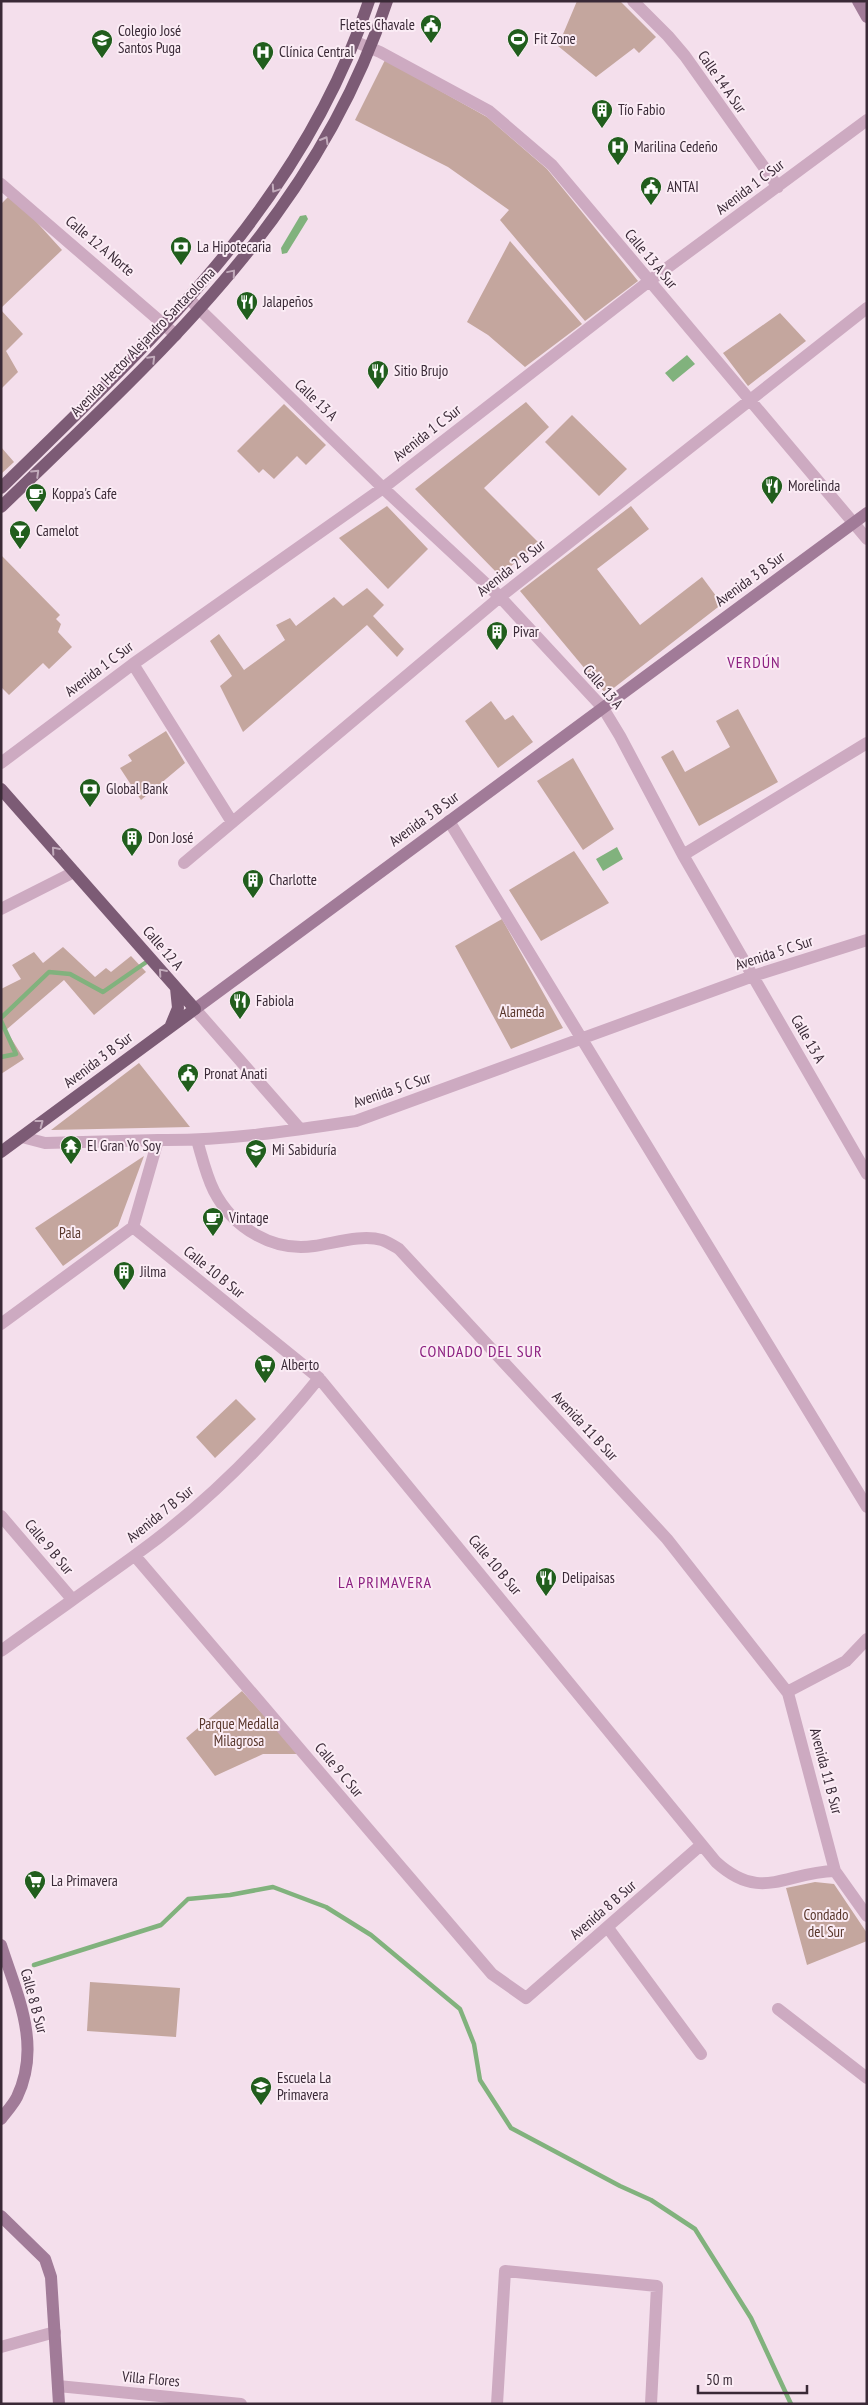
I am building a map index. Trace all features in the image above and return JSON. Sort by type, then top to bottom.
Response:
[{"type":"main road","name":"Avenida Hector Alejandro Santacoloma","points":[[1,488],[166,325],[227,255],[278,186],[303,145],[356,42],[369,1]]},
{"type":"main road","name":"Avenida Hector Alejandro Santacoloma","points":[[1,506],[176,335],[247,254],[300,182],[342,110],[372,48],[386,1]]},
{"type":"main road","name":"Calle 12 A","points":[[1,789],[195,1008]]},
{"type":"main road","points":[[170,1027],[178,1008],[176,988]]},
{"type":"main road","name":"Avenida 3 B Sur","points":[[1,1152],[195,1008]]},
{"type":"street","name":"Calle 14 A Sur","points":[[634,1],[685,56],[778,187]]},
{"type":"street","points":[[858,1],[867,17]]},
{"type":"street","name":"Calle 13 A Sur","points":[[356,42],[372,48],[489,111],[552,165],[648,282],[750,399],[867,539]]},
{"type":"street","name":"Avenida 1 C Sur","points":[[1,763],[133,664],[383,488],[648,282],[867,120]]},
{"type":"street","name":"Calle 12 A Norte","points":[[1,184],[176,335]]},
{"type":"street","name":"Calle 13 A","points":[[189,299],[383,488],[500,597],[603,708],[684,855],[867,1174]]},
{"type":"street","name":"Avenida 2 B Sur","points":[[184,863],[500,597],[867,308]]},
{"type":"street","name":"Avenida 3 B Sur","points":[[195,1008],[867,513]]},
{"type":"street","points":[[133,664],[232,822]]},
{"type":"street","points":[[684,855],[867,743]]},
{"type":"street","points":[[450,821],[863,1494],[867,1507]]},
{"type":"street","points":[[1,909],[74,872]]},
{"type":"street","name":"Avenida 5 C Sur","points":[[22,1137],[45,1144],[197,1140],[356,1121],[753,976],[867,940]]},
{"type":"street","name":"Calle 12 A","points":[[195,1008],[300,1129]]},
{"type":"street","points":[[1,1324],[133,1227],[158,1140]]},
{"type":"street","name":"Avenida 11 B Sur","points":[[197,1140],[208,1178],[222,1204],[247,1229],[263,1239],[300,1248],[350,1240],[382,1240],[399,1249],[667,1539],[787,1692],[834,1872]]},
{"type":"street","name":"Calle 10 B Sur","points":[[133,1227],[319,1378],[526,1628],[701,1845],[730,1874],[755,1884],[774,1883],[822,1872],[834,1872]]},
{"type":"street","name":"Avenida 7 B Sur","points":[[1,1651],[135,1556],[232,1475],[281,1425],[319,1378]]},
{"type":"street","name":"Calle 9 B Sur","points":[[1,1516],[72,1599]]},
{"type":"street","name":"Calle 9 C Sur","points":[[135,1556],[492,1974],[526,1998]]},
{"type":"street","points":[[787,1692],[846,1661],[867,1639]]},
{"type":"street","name":"Avenida 8 B Sur","points":[[526,1998],[701,1845]]},
{"type":"street","points":[[834,1872],[867,1916]]},
{"type":"street","points":[[608,1928],[701,2054]]},
{"type":"street","name":"Calle 8 B Sur","points":[[1,1945],[28,2032],[28,2062],[17,2097],[1,2119]]},
{"type":"street","points":[[778,2009],[867,2078]]},
{"type":"street","points":[[1,2216],[45,2259],[51,2277],[59,2404]]},
{"type":"street","points":[[497,2404],[505,2271],[657,2286],[651,2404]]},
{"type":"street","points":[[1,2347],[55,2332]]},
{"type":"street","name":"Villa Flores","points":[[58,2386],[241,2404]]},
{"type":"green space","points":[[577,1],[620,1],[656,37],[639,53],[634,48],[596,77],[558,46]]},
{"type":"green space","points":[[385,60],[487,117],[547,169],[638,281],[585,321],[500,220],[509,210],[448,167],[355,120]]},
{"type":"green space","points":[[11,194],[62,250],[1,308],[1,204]]},
{"type":"green space","points":[[510,241],[582,324],[525,367],[488,335],[467,322]]},
{"type":"green space","points":[[1,310],[23,334],[6,351],[18,372],[1,389]]},
{"type":"green space","points":[[780,313],[806,341],[748,386],[723,353]]},
{"type":"green space","points":[[526,402],[549,427],[484,488],[540,544],[499,575],[415,489]]},
{"type":"green space","points":[[284,404],[326,445],[306,465],[297,456],[274,479],[263,469],[259,473],[237,451]]},
{"type":"green space","points":[[572,415],[627,469],[599,496],[545,442]]},
{"type":"green space","points":[[1,447],[14,462],[1,474]]},
{"type":"green space","points":[[387,506],[428,549],[388,589],[339,538]]},
{"type":"green space","points":[[631,506],[649,529],[597,569],[640,625],[702,577],[722,604],[606,694],[520,591]]},
{"type":"green space","points":[[1,555],[60,615],[56,619],[61,624],[58,632],[72,647],[49,669],[43,663],[9,695],[1,687]]},
{"type":"green space","points":[[367,588],[384,605],[373,616],[404,649],[397,657],[367,625],[243,732],[220,686],[232,676],[210,641],[219,634],[244,670],[285,640],[276,625],[290,618],[296,626],[334,597],[343,606]]},
{"type":"green space","points":[[491,701],[505,720],[513,715],[533,742],[498,768],[465,721]]},
{"type":"green space","points":[[738,709],[778,782],[699,826],[661,757],[673,750],[685,772],[730,747],[716,721]]},
{"type":"green space","points":[[166,731],[185,763],[141,800],[120,768],[132,761],[128,755]]},
{"type":"green space","points":[[573,758],[614,829],[583,850],[537,781]]},
{"type":"green space","points":[[574,851],[609,903],[541,941],[509,890]]},
{"type":"green space","name":"Alameda","points":[[502,919],[563,1028],[511,1049],[455,946]]},
{"type":"green space","points":[[63,947],[95,977],[106,968],[111,972],[131,956],[146,972],[94,1015],[64,980],[6,1030],[24,1059],[1,1074],[1,989],[21,979],[12,965],[34,952],[43,963]]},
{"type":"green space","points":[[139,1063],[190,1127],[51,1130]]},
{"type":"green space","name":"Pala","points":[[144,1156],[118,1226],[63,1266],[35,1228]]},
{"type":"green space","points":[[236,1399],[256,1419],[215,1458],[196,1437]]},
{"type":"green space","name":"Parque Medalla Milagrosa","points":[[242,1691],[299,1754],[263,1754],[215,1776],[186,1738]]},
{"type":"green space","name":"Condado del Sur","points":[[815,1882],[834,1884],[867,1933],[867,1941],[807,1965],[786,1888]]},
{"type":"green space","points":[[90,1982],[180,1988],[176,2037],[87,2031]]},
{"type":"shaded area","points":[[306,215],[308,219],[287,253],[282,254],[281,248],[300,216]]},
{"type":"shaded area","points":[[687,355],[695,364],[673,382],[665,373]]},
{"type":"shaded area","points":[[617,847],[623,859],[603,871],[596,859]]},
{"type":"waterway","points":[[1,1018],[49,972],[70,974],[103,992],[145,963]]},
{"type":"waterway","points":[[1,1021],[16,1054],[1,1057]]},
{"type":"waterway","points":[[34,1965],[161,1925],[188,1899],[230,1895],[273,1887],[326,1907],[371,1935],[460,2009],[474,2044],[480,2080],[511,2128],[620,2186],[651,2200],[695,2229],[751,2318],[791,2404]]},
{"type":"place","name":"Fletes Chavale","points":[[431,44]]},
{"type":"place","name":"Fit Zone","points":[[518,58]]},
{"type":"place","name":"Colegio José Santos Puga","points":[[102,59]]},
{"type":"place","name":"Clínica Central","points":[[263,71]]},
{"type":"place","name":"Tío Fabio","points":[[602,129]]},
{"type":"place","name":"Marilina Cedeño","points":[[618,166]]},
{"type":"place","name":"ANTAI","points":[[651,206]]},
{"type":"place","name":"La Hipotecaria","points":[[181,266]]},
{"type":"place","name":"Jalapeños","points":[[247,321]]},
{"type":"place","name":"Sitio Brujo","points":[[378,390]]},
{"type":"place","name":"Morelinda","points":[[772,505]]},
{"type":"place","name":"Koppa's Cafe","points":[[36,513]]},
{"type":"place","name":"Camelot","points":[[20,550]]},
{"type":"place","name":"Pivar","points":[[497,651]]},
{"type":"place","name":"Global Bank","points":[[90,808]]},
{"type":"place","name":"Don José","points":[[132,857]]},
{"type":"place","name":"Charlotte","points":[[253,899]]},
{"type":"place","name":"Fabiola","points":[[240,1020]]},
{"type":"place","name":"Pronat Anati","points":[[188,1093]]},
{"type":"place","name":"El Gran Yo Soy","points":[[71,1165]]},
{"type":"place","name":"Mi Sabiduría","points":[[256,1169]]},
{"type":"place","name":"Vintage","points":[[213,1237]]},
{"type":"place","name":"Jilma","points":[[124,1291]]},
{"type":"place","name":"Alberto","points":[[265,1384]]},
{"type":"place","name":"Delipaisas","points":[[546,1597]]},
{"type":"place","name":"La Primavera","points":[[35,1900]]},
{"type":"place","name":"Escuela La Primavera","points":[[261,2106]]},
{"type":"district","name":"VERDÚN","points":[[754,662]]},
{"type":"district","name":"CONDADO DEL SUR","points":[[481,1351]]},
{"type":"district","name":"LA PRIMAVERA","points":[[385,1582]]}]
